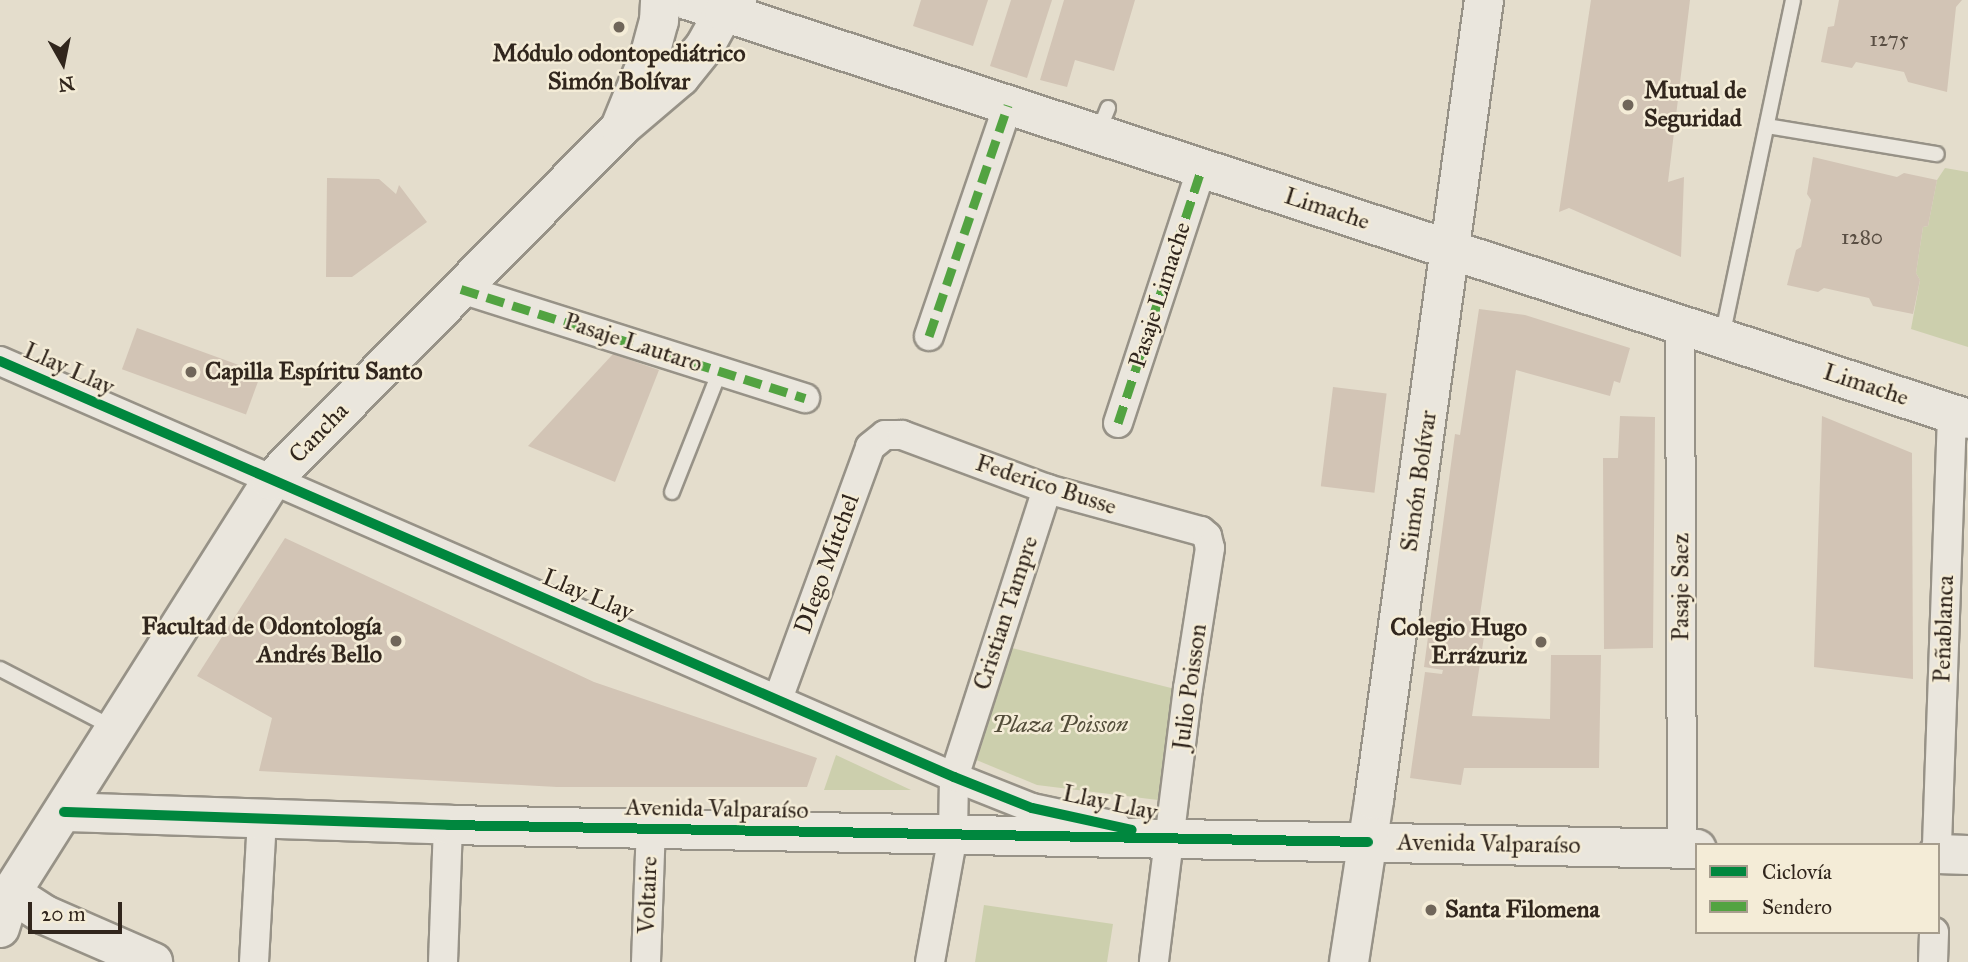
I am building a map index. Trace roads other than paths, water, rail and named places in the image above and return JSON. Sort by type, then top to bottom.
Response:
[{"type":"main road","name":"Cancha","points":[[620,128],[650,54],[659,21],[660,0]]},
{"type":"main road","name":"Limache","points":[[687,0],[731,6],[1008,105],[1103,121],[1202,168],[1960,416]]},
{"type":"main road","name":"Simón Bolívar","points":[[1349,962],[1368,842],[1483,0]]},
{"type":"main road","name":"Cancha","points":[[2,906],[64,812],[271,481],[620,128],[680,77],[705,46],[731,6]]},
{"type":"main road","name":"Avenida Valparaíso","points":[[64,812],[262,821],[1689,849]]},
{"type":"main road","points":[[1940,854],[1968,855]]},
{"type":"main road","points":[[2,906],[46,915],[153,962]]},
{"type":"street","points":[[929,336],[1008,105]]},
{"type":"street","name":"Pasaje Limache","points":[[1118,423],[1202,168]]},
{"type":"street","name":"Pasaje Lautaro","points":[[461,289],[805,398]]},
{"type":"street","name":"Pasaje Saez","points":[[1680,324],[1689,849]]},
{"type":"street","name":"Llay Llay","points":[[0,361],[954,777],[1032,808],[1170,838]]},
{"type":"street","name":"Peñablanca","points":[[1937,843],[1960,416]]},
{"type":"street","name":"Federico Busse","points":[[885,435],[902,435],[1047,489],[1200,531],[1207,536]]},
{"type":"street","name":"DIego Mitchel","points":[[778,699],[870,447],[885,435]]},
{"type":"street","name":"Cristian Tampre","points":[[930,962],[953,835],[954,777],[1047,489]]},
{"type":"street","name":"Julio Poisson","points":[[1154,962],[1210,548],[1207,536]]},
{"type":"street","points":[[254,962],[262,821]]},
{"type":"street","points":[[443,962],[448,825]]},
{"type":"street","name":"Voltaire","points":[[646,962],[651,827]]},
{"type":"street","points":[[1933,962],[1934,934]]},
{"type":"lane","points":[[1722,338],[1793,0]]},
{"type":"lane","points":[[1767,126],[1937,154]]},
{"type":"lane","points":[[672,492],[720,370]]},
{"type":"lane","points":[[0,669],[115,729]]},
{"type":"place","name":"Módulo odontopediátrico Simón Bolívar","points":[[619,27]]},
{"type":"place","name":"Mutual de Seguridad","points":[[1628,105]]},
{"type":"place","name":"Capilla Espíritu Santo","points":[[191,372]]},
{"type":"place","name":"Facultad de Odontología Andrés Bello","points":[[396,641]]},
{"type":"place","name":"Colegio Hugo Errázuriz","points":[[1541,642]]},
{"type":"place","name":"Santa Filomena","points":[[1431,910]]},
{"type":"park label","name":"Plaza Poisson","points":[[1060,725]]}]
